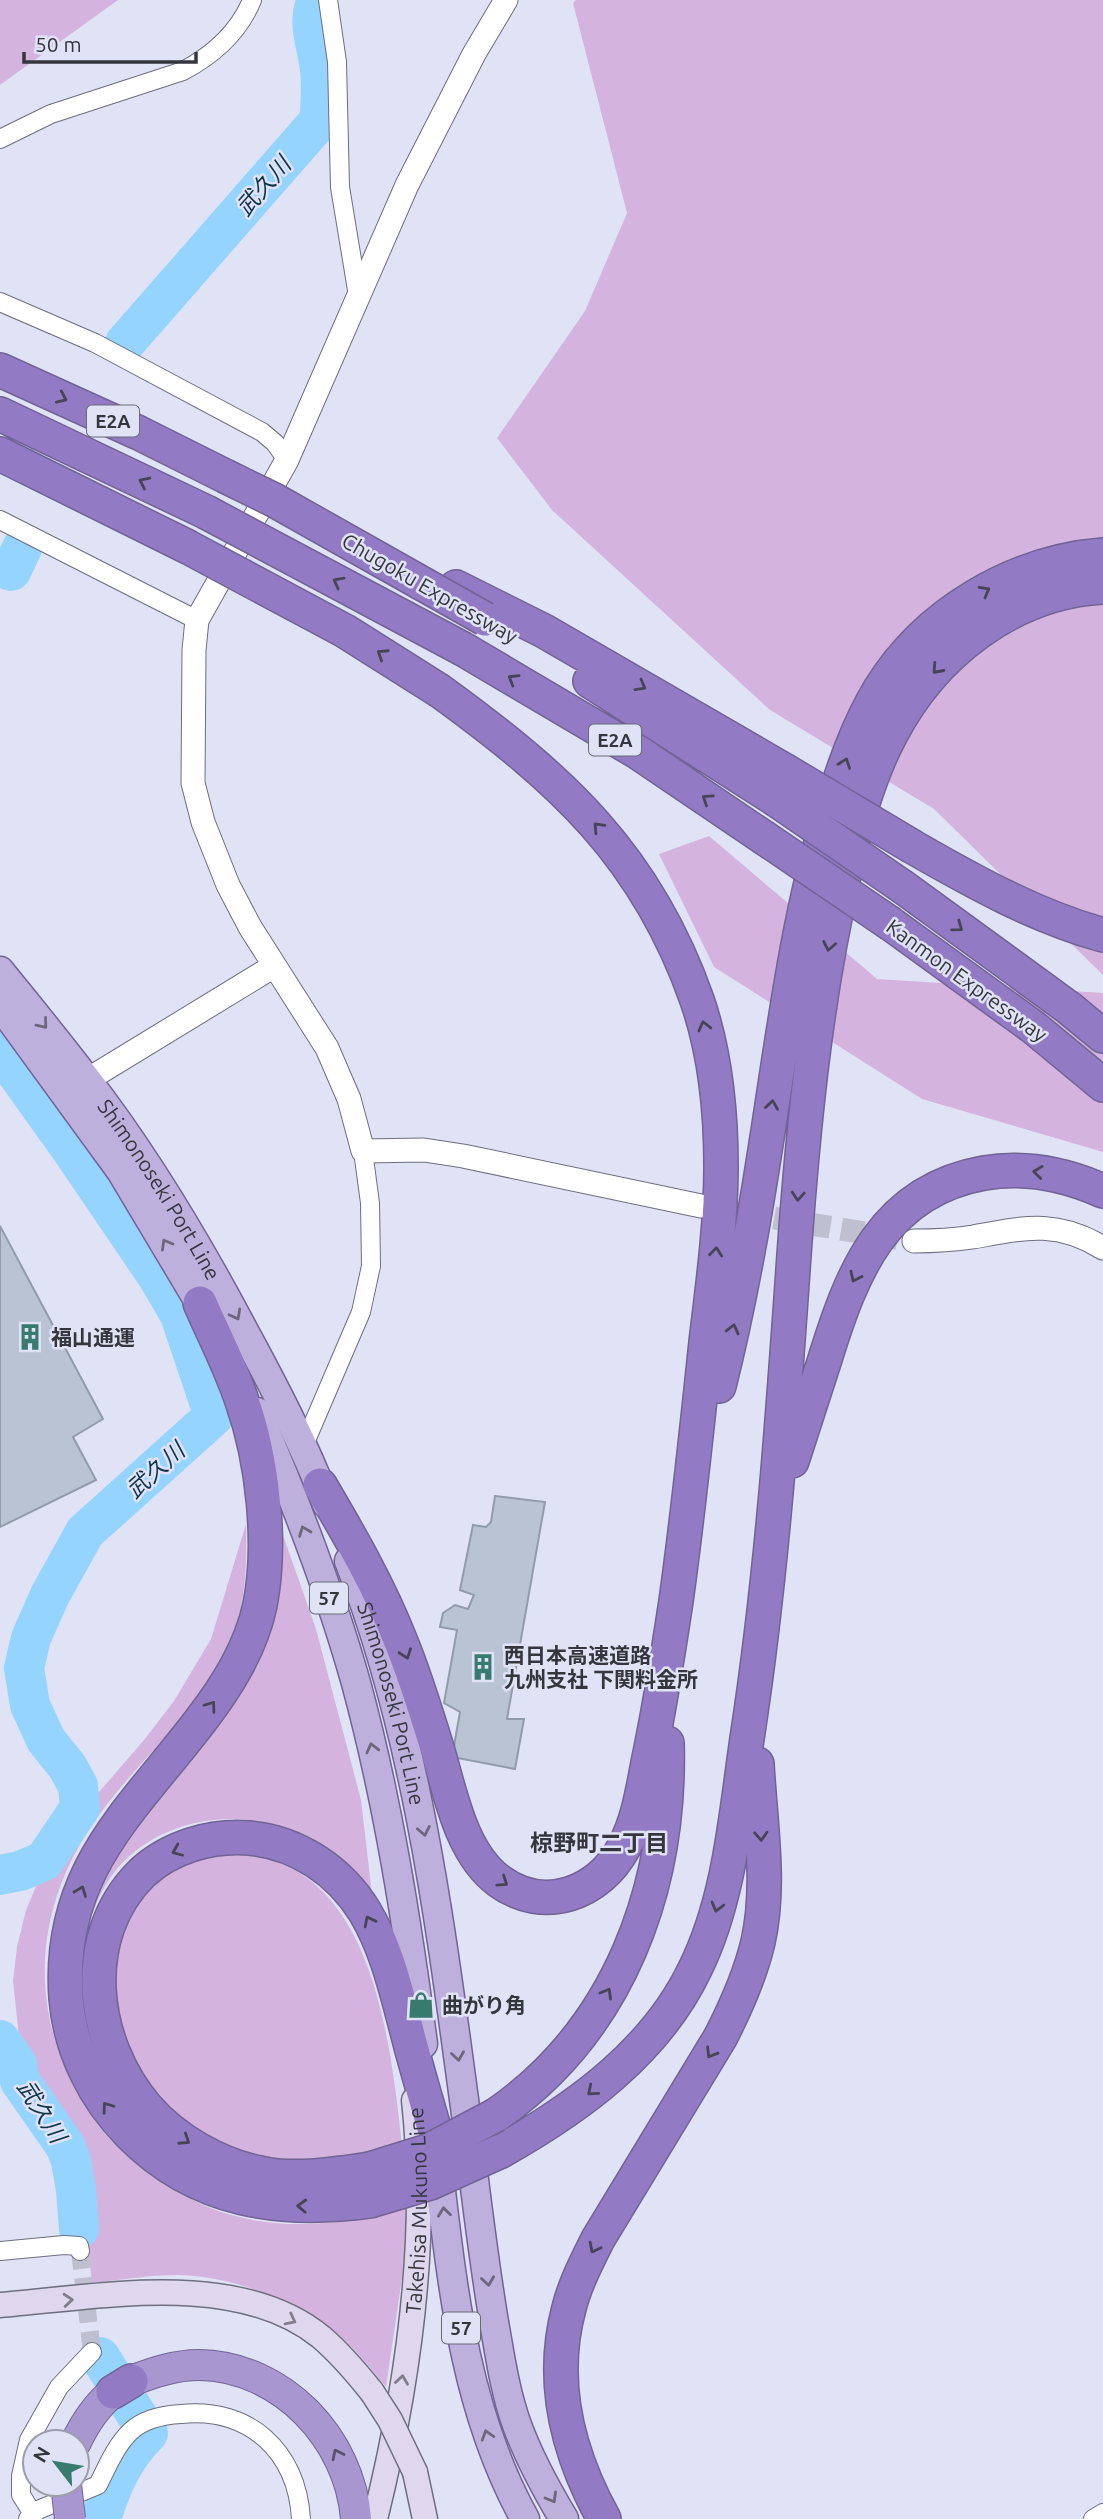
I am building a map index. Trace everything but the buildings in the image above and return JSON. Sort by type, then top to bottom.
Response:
[{"type":"highway","name":"Chugoku Expressway","points":[[0,370],[139,433],[274,500],[485,619],[608,693],[780,785],[839,843]]},
{"type":"highway","name":"Chugoku Expressway","points":[[0,414],[206,512],[463,649],[639,753],[827,880]]},
{"type":"highway","points":[[0,454],[186,545],[345,631],[440,691],[534,763],[609,838],[660,914],[699,1005],[711,1054],[718,1107],[721,1166],[718,1227],[688,1514],[665,1681],[634,1825],[613,1864],[599,1879],[584,1889],[549,1898],[532,1896],[506,1885],[484,1866],[472,1849],[454,1805],[401,1643],[359,1550],[320,1485]]},
{"type":"highway","points":[[274,500],[544,631],[780,785],[913,847],[978,884],[1030,909],[1103,935]]},
{"type":"highway","points":[[688,1514],[750,1251],[788,996],[802,925],[821,842],[845,763],[861,725],[881,688],[903,658],[957,608],[987,589],[1020,574],[1054,564],[1103,555]]},
{"type":"highway","points":[[434,2128],[395,1982],[382,1947],[347,1887],[328,1870],[286,1845],[262,1839],[212,1839],[169,1853],[151,1864],[120,1900],[107,1926],[100,1952],[98,1985],[103,2019],[112,2050],[127,2079],[147,2108],[171,2130],[230,2165],[262,2174],[330,2175],[370,2185],[430,2183],[501,2151],[546,2126],[582,2100],[636,2052],[676,2003],[695,1969],[712,1927],[726,1874],[754,1695],[776,1513],[810,1063],[831,931],[849,853],[872,776],[890,735],[912,700],[938,667],[965,641],[1025,605],[1082,588],[1103,587]]},
{"type":"highway","name":"Kanmon Expressway","points":[[839,843],[1058,1000],[1103,1036]]},
{"type":"highway","name":"Kanmon Expressway","points":[[827,880],[1033,1027],[1103,1085]]},
{"type":"highway","points":[[776,1513],[839,1312],[852,1281],[882,1231],[900,1212],[944,1184],[998,1171],[1023,1170],[1055,1174],[1103,1191]]},
{"type":"highway","points":[[200,1303],[243,1402],[261,1486],[266,1550],[259,1608],[251,1635],[226,1685],[100,1851],[83,1882],[72,1914],[66,1945],[65,1976],[69,2020],[83,2067],[120,2124],[145,2150],[174,2171],[241,2199],[307,2207],[370,2185],[496,2115],[521,2098],[569,2050],[611,1987],[629,1953],[642,1919],[661,1847],[666,1810],[665,1681]]},
{"type":"highway","points":[[604,2519],[588,2488],[567,2430],[560,2370],[563,2340],[569,2308],[592,2250],[720,2038],[750,1971],[758,1940],[763,1874],[754,1695]]},
{"type":"highway","points":[[83,2428],[102,2401],[122,2387],[152,2373],[199,2365],[246,2373],[283,2393],[316,2421],[331,2441],[355,2498],[356,2519]]},
{"type":"highway","points":[[68,2498],[70,2519]]},
{"type":"main road","name":"Shimonoseki Port Line","points":[[0,971],[76,1087],[121,1171],[245,1383],[274,1450],[331,1602],[375,1759],[405,1911],[450,2261],[473,2388],[490,2446],[506,2485],[525,2519]]},
{"type":"main road","name":"Shimonoseki Port Line","points":[[0,1005],[141,1156],[184,1223],[304,1445],[359,1586],[385,1667],[423,1825],[439,1911],[489,2290],[505,2385],[516,2423],[531,2459],[564,2519]]},
{"type":"main road","name":"Takehisa Mukuno Line","points":[[375,2519],[400,2395],[410,2326],[420,2217],[418,2136],[407,2032],[405,1911]]},
{"type":"main road","points":[[0,2305],[146,2293],[223,2297],[259,2305],[319,2335],[346,2359],[390,2420],[415,2472],[425,2519]]},
{"type":"street","points":[[0,139],[51,114],[183,71],[203,60],[232,33],[252,0]]},
{"type":"street","points":[[304,1445],[361,1312],[371,1266],[370,1203],[363,1151],[349,1100],[327,1048],[250,927],[228,885],[196,801],[192,686],[197,620],[287,460],[407,185],[474,54],[506,0]]},
{"type":"street","points":[[329,6],[337,62],[340,187],[358,296]]},
{"type":"street","points":[[0,302],[95,343],[262,432],[275,443],[287,460]]},
{"type":"street","points":[[0,520],[197,620]]},
{"type":"street","points":[[76,1087],[274,966]]},
{"type":"street","points":[[363,1151],[424,1150],[463,1156],[701,1206]]},
{"type":"street","points":[[914,1241],[943,1240],[1007,1229],[1037,1227],[1067,1231],[1103,1248]]},
{"type":"street","points":[[0,2251],[64,2245],[79,2246],[80,2251]]},
{"type":"street","points":[[92,2352],[59,2387],[29,2440],[21,2476],[21,2495],[30,2516],[98,2485],[114,2453],[142,2424],[168,2415],[210,2413],[229,2417],[270,2441],[289,2469],[299,2496],[302,2519]]},
{"type":"street","points":[[1093,2519],[1103,2514]]},
{"type":"shaded area","points":[[0,0],[118,0],[0,85]]},
{"type":"shaded area","points":[[576,0],[1103,0],[1103,975],[934,809],[770,710],[552,510],[497,438],[585,311],[627,213],[573,3]]},
{"type":"shaded area","points":[[709,836],[877,979],[1103,993],[1103,1152],[922,1099],[714,967],[659,854]]},
{"type":"shaded area","points":[[278,1521],[316,1629],[361,1800],[372,1894],[299,1835],[251,1820],[199,1822],[174,1829],[151,1840],[131,1855],[107,1883],[75,1951],[110,1857],[224,1711]]},
{"type":"shaded area","points":[[246,1524],[242,1603],[228,1648],[188,1710],[108,1803],[81,1842],[62,1882],[50,1923],[45,1965],[47,2006],[58,2048],[75,2089],[101,2129],[167,2185],[199,2203],[232,2215],[265,2222],[300,2224],[336,2222],[409,2207],[406,2250],[386,2387],[353,2349],[331,2329],[297,2308],[258,2291],[216,2279],[177,2275],[92,2283],[87,2234],[82,2226],[76,2162],[70,2145],[33,2091],[20,2046],[13,1981],[17,1947],[26,1910],[41,1875],[36,1859],[77,1804],[100,1791],[174,1701],[211,1639]]},
{"type":"shaded area","points":[[239,1854],[284,1865],[320,1889],[347,1923],[367,1964],[381,2010],[402,2145],[358,2156],[294,2162],[270,2160],[221,2142],[192,2124],[155,2091],[134,2060],[120,2022],[116,1982],[122,1941],[135,1910],[154,1883],[177,1868],[207,1858]]},
{"type":"waterway","name":"武久川","points":[[125,343],[320,120],[321,76],[313,26],[317,0]]},
{"type":"waterway","name":"武久川","points":[[11,571],[22,548]]},
{"type":"waterway","name":"武久川","points":[[0,1050],[158,1277],[180,1315],[214,1416],[85,1532],[50,1595],[31,1638],[24,1668],[30,1705],[46,1740],[67,1766],[78,1786],[80,1808],[44,1861],[20,1871],[0,1875]]},
{"type":"waterway","name":"武久川","points":[[0,2040],[17,2064],[20,2081],[66,2147],[76,2190],[79,2229]]},
{"type":"waterway","name":"武久川","points":[[100,2357],[148,2433],[119,2473],[101,2519]]},
{"type":"tunnel","points":[[707,1207],[914,1241]]},
{"type":"tunnel","points":[[80,2251],[92,2352]]},
{"type":"place","name":"福山通運","points":[[30,1337]]},
{"type":"place","name":"西日本高速道路 九州支社 下関料金所","points":[[483,1667]]},
{"type":"place","name":"曲がり角","points":[[421,2005]]},
{"type":"district","name":"椋野町二丁目","points":[[599,1842]]}]
